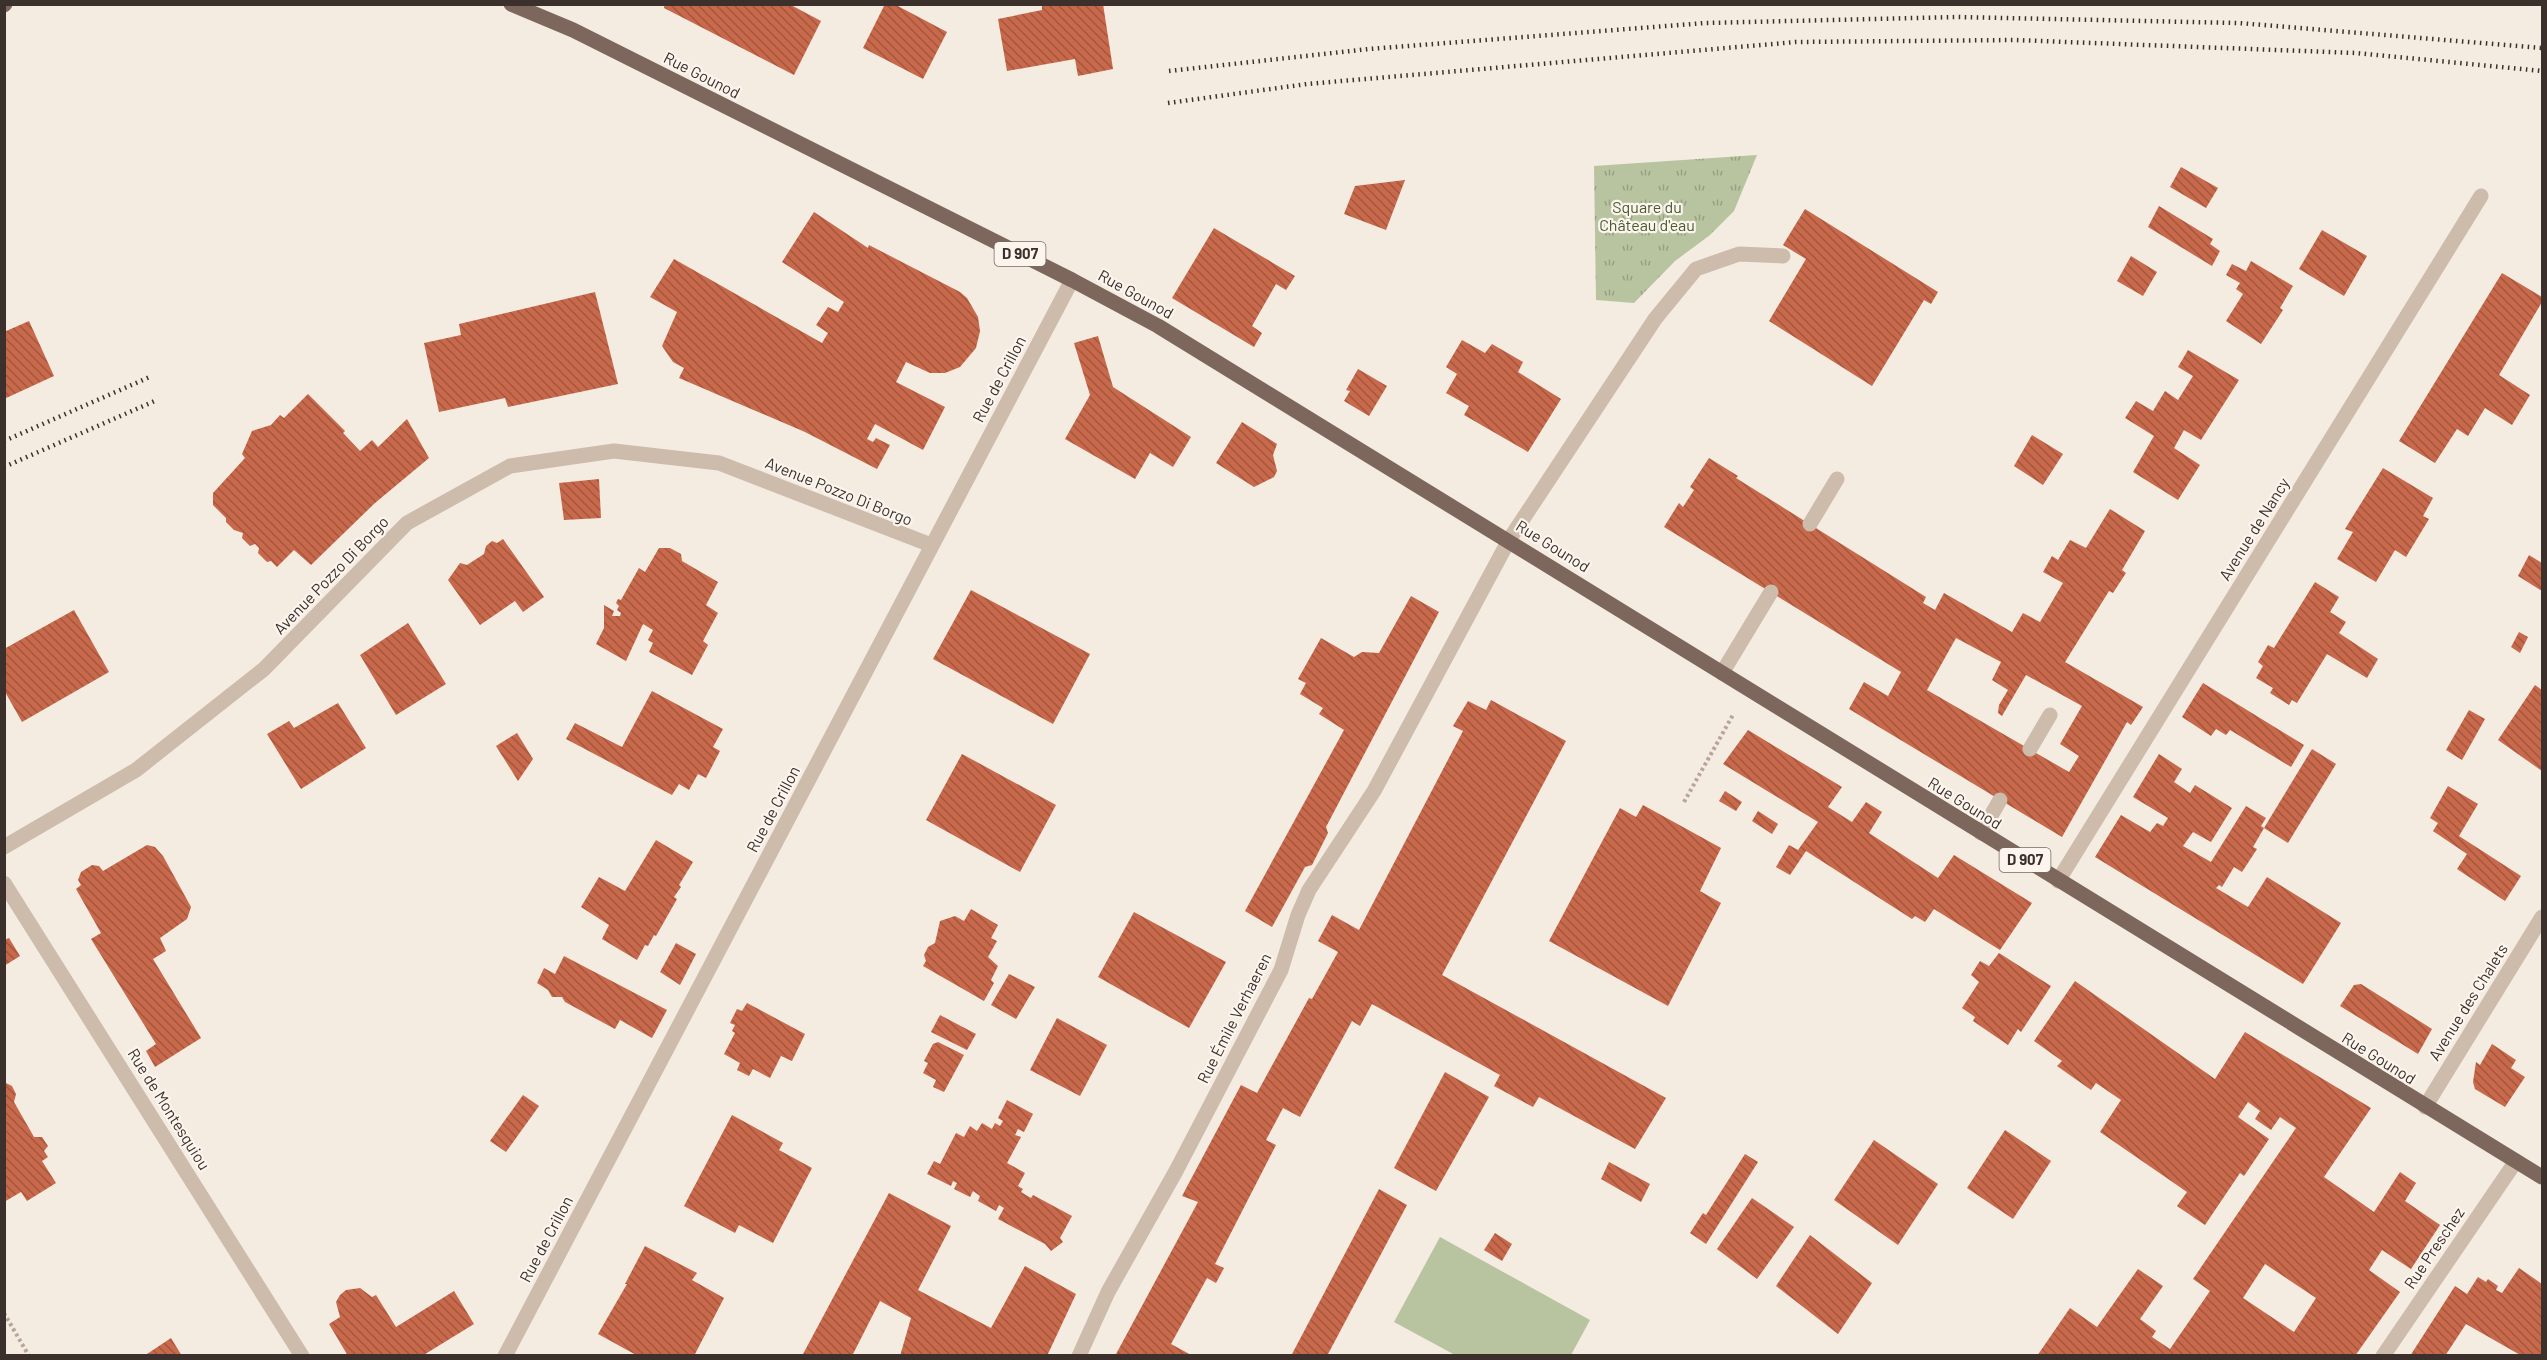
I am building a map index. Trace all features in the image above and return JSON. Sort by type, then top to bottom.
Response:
[{"type":"main road","name":"Rue Gounod","points":[[511,4],[573,30],[1072,279],[1158,326],[2542,1178]]},
{"type":"street","name":"Avenue de Nancy","points":[[2058,881],[2481,196]]},
{"type":"street","name":"Rue Émile Verhaeren","points":[[1079,1356],[1108,1292],[1176,1171],[1281,970],[1298,915],[1309,890],[1374,791],[1509,540],[1655,319],[1696,269],[1739,255],[1783,256]]},
{"type":"street","name":"Rue de Crillon","points":[[505,1356],[1072,279]]},
{"type":"street","name":"Avenue Pozzo Di Borgo","points":[[4,847],[136,770],[264,669],[407,523],[510,466],[614,451],[719,463],[931,546]]},
{"type":"street","points":[[1810,525],[1837,479]]},
{"type":"street","points":[[1722,673],[1771,592]]},
{"type":"street","points":[[2030,749],[2050,715]]},
{"type":"street","points":[[1981,833],[2000,800]]},
{"type":"street","name":"Rue de Montesquiou","points":[[4,883],[302,1356]]},
{"type":"street","name":"Avenue des Chalets","points":[[2425,1107],[2542,916]]},
{"type":"street","name":"Rue Preschez","points":[[2383,1356],[2516,1161]]},
{"type":"path","points":[[1684,802],[1747,689]]},
{"type":"path","points":[[4,1313],[29,1356]]},
{"type":"green space","name":"Square du Château d'eau","points":[[1757,155],[1734,211],[1710,235],[1675,261],[1634,303],[1596,300],[1594,166]]},
{"type":"green space","points":[[1440,1237],[1590,1320],[1571,1355],[1455,1355],[1394,1322]]},
{"type":"building","points":[[665,4],[789,4],[821,21],[794,75],[664,8]]},
{"type":"building","points":[[885,4],[894,4],[947,32],[923,79],[863,48]]},
{"type":"building","points":[[1042,4],[1103,4],[1113,69],[1078,76],[1075,59],[1007,71],[998,19],[1042,10]]},
{"type":"building","points":[[2181,167],[2218,188],[2206,208],[2170,187]]},
{"type":"building","points":[[1405,180],[1386,230],[1344,214],[1355,186]]},
{"type":"building","points":[[2159,206],[2213,239],[2210,244],[2220,251],[2212,266],[2148,227]]},
{"type":"building","points":[[1805,209],[1938,292],[1931,304],[1924,300],[1872,386],[1769,321],[1806,259],[1783,245]]},
{"type":"building","points":[[814,212],[868,248],[869,245],[960,292],[967,298],[978,317],[980,331],[976,348],[960,367],[945,373],[930,373],[906,362],[896,382],[945,407],[923,450],[875,424],[867,439],[873,442],[876,438],[890,445],[877,469],[805,432],[679,378],[684,368],[673,362],[662,346],[677,312],[650,297],[674,259],[822,343],[828,333],[816,325],[828,307],[838,312],[844,302],[782,262]]},
{"type":"building","points":[[1214,228],[1295,276],[1286,290],[1276,284],[1252,326],[1262,333],[1254,347],[1172,298]]},
{"type":"building","points":[[2322,230],[2367,256],[2344,296],[2299,269]]},
{"type":"building","points":[[2131,256],[2157,272],[2143,296],[2117,281]]},
{"type":"building","points":[[2251,261],[2293,286],[2280,308],[2283,310],[2261,344],[2226,321],[2243,294],[2236,289],[2240,283],[2226,275],[2232,264],[2246,271]]},
{"type":"building","points":[[2502,273],[2542,297],[2542,302],[2499,375],[2530,395],[2512,425],[2485,408],[2468,436],[2457,429],[2435,463],[2399,441]]},
{"type":"building","points":[[595,292],[618,384],[508,407],[505,398],[439,412],[424,343],[461,335],[459,324]]},
{"type":"building","points":[[29,321],[54,376],[4,399],[4,332]]},
{"type":"building","points":[[1098,336],[1113,387],[1191,437],[1173,467],[1150,453],[1135,479],[1065,439],[1090,395],[1074,343]]},
{"type":"building","points":[[1462,340],[1485,353],[1492,344],[1523,362],[1518,372],[1561,399],[1528,452],[1464,415],[1469,406],[1446,393],[1457,374],[1446,367]]},
{"type":"building","points":[[2188,350],[2239,380],[2201,440],[2184,430],[2174,448],[2200,465],[2178,500],[2133,472],[2154,436],[2125,418],[2136,401],[2153,411],[2165,391],[2178,400],[2193,376],[2178,367]]},
{"type":"building","points":[[1358,369],[1387,386],[1369,416],[1344,401],[1350,391],[1346,390]]},
{"type":"building","points":[[308,394],[345,431],[343,433],[360,451],[372,440],[378,447],[407,419],[429,458],[375,503],[311,565],[294,550],[277,567],[271,561],[267,562],[258,553],[259,548],[255,544],[250,546],[242,538],[243,533],[234,530],[226,522],[226,518],[213,505],[213,493],[245,458],[242,454],[252,431],[271,425],[280,415],[284,418]]},
{"type":"building","points":[[1242,422],[1277,444],[1273,455],[1277,471],[1274,477],[1254,487],[1216,463]]},
{"type":"building","points":[[2032,435],[2063,454],[2043,485],[2014,466]]},
{"type":"building","points":[[1709,458],[1738,476],[1736,478],[1926,597],[1923,603],[1935,610],[1944,593],[2012,632],[2023,613],[2040,622],[2063,583],[2043,572],[2052,556],[2058,560],[2070,540],[2086,548],[2110,509],[2145,531],[2122,570],[2126,573],[2113,593],[2109,591],[2065,662],[2143,707],[2131,725],[2127,722],[2062,837],[1849,709],[1864,682],[1888,696],[1901,672],[1664,527],[1679,503],[1683,507],[1694,490],[1690,487]],"holes":[[[1956,638],[2001,662],[1992,680],[2008,690],[1999,705],[1998,713],[2002,716],[2026,675],[2082,706],[2060,744],[2079,756],[2069,772],[1927,690]]]},
{"type":"building","points":[[2383,468],[2433,498],[2423,516],[2429,519],[2406,557],[2395,550],[2376,582],[2337,559],[2353,532],[2345,529]]},
{"type":"building","points":[[599,479],[601,518],[564,520],[559,483]]},
{"type":"building","points":[[503,539],[544,597],[523,612],[515,601],[480,625],[448,580],[460,563],[467,565],[484,554],[486,546],[492,541],[497,543]]},
{"type":"building","points":[[659,548],[670,548],[681,554],[682,561],[718,582],[706,605],[718,613],[703,641],[708,645],[692,675],[649,652],[653,643],[648,640],[653,630],[643,624],[626,661],[596,644],[604,628],[604,605],[614,611],[612,616],[620,616],[621,613],[617,610],[619,606],[616,603],[618,599],[621,600],[639,568],[645,572]]},
{"type":"building","points":[[2529,555],[2542,563],[2542,591],[2518,576]]},
{"type":"building","points":[[2315,582],[2339,597],[2330,612],[2346,622],[2339,633],[2378,659],[2367,678],[2327,654],[2297,703],[2292,700],[2289,705],[2270,693],[2273,688],[2256,678],[2263,666],[2258,662],[2268,645],[2274,648]]},
{"type":"building","points":[[971,590],[1090,654],[1053,724],[933,659]]},
{"type":"building","points":[[1411,596],[1439,612],[1326,827],[1328,833],[1312,865],[1305,867],[1272,927],[1245,911],[1344,730],[1319,714],[1323,708],[1300,694],[1306,683],[1298,679],[1321,638],[1354,657],[1362,652],[1379,653]]},
{"type":"building","points":[[74,610],[109,672],[22,722],[4,690],[4,649]]},
{"type":"building","points":[[408,623],[446,684],[396,715],[360,655]]},
{"type":"building","points":[[2519,632],[2528,637],[2520,653],[2511,647]]},
{"type":"building","points":[[2203,683],[2304,745],[2291,767],[2230,730],[2226,735],[2216,729],[2211,736],[2182,717]]},
{"type":"building","points":[[2535,685],[2542,690],[2542,771],[2498,740]]},
{"type":"building","points":[[652,691],[723,729],[713,747],[720,751],[706,778],[698,774],[689,790],[679,784],[672,795],[566,739],[575,723],[622,747]]},
{"type":"building","points":[[1491,700],[1566,741],[1442,975],[1666,1098],[1635,1149],[1539,1097],[1533,1107],[1494,1086],[1500,1075],[1372,1004],[1360,1026],[1352,1021],[1300,1117],[1283,1108],[1266,1140],[1276,1145],[1215,1264],[1224,1268],[1216,1283],[1207,1278],[1171,1344],[1193,1356],[1115,1356],[1198,1202],[1182,1196],[1241,1085],[1257,1093],[1309,998],[1312,999],[1338,952],[1318,941],[1332,915],[1359,930],[1463,731],[1453,726],[1468,701],[1486,710]]},
{"type":"building","points":[[338,703],[366,748],[301,789],[267,734],[289,721],[294,728]]},
{"type":"building","points":[[2469,710],[2485,719],[2462,760],[2446,750]]},
{"type":"building","points":[[1748,730],[1842,787],[1828,807],[1852,822],[1866,802],[1882,812],[1869,833],[1938,878],[1954,855],[2032,903],[2000,950],[1934,909],[1925,922],[1915,916],[1912,919],[1806,851],[1790,875],[1776,867],[1789,845],[1798,850],[1818,822],[1723,764]]},
{"type":"building","points":[[517,733],[533,759],[518,781],[496,746]]},
{"type":"building","points":[[2312,749],[2336,764],[2288,843],[2264,828]]},
{"type":"building","points":[[962,754],[1056,805],[1020,872],[926,820]]},
{"type":"building","points":[[2159,754],[2182,769],[2174,782],[2190,793],[2195,785],[2232,808],[2211,842],[2193,832],[2183,846],[2211,862],[2246,806],[2266,818],[2261,826],[2264,828],[2253,847],[2257,849],[2242,872],[2234,867],[2222,887],[2219,885],[2216,888],[2248,907],[2267,877],[2341,923],[2303,984],[2095,857],[2121,815],[2150,832],[2157,823],[2163,826],[2168,818],[2133,797]]},
{"type":"building","points":[[2448,786],[2478,804],[2459,836],[2521,876],[2505,901],[2457,869],[2467,854],[2433,831],[2438,823],[2430,818]]},
{"type":"building","points":[[1725,791],[1742,802],[1736,811],[1719,801]]},
{"type":"building","points":[[1643,805],[1721,848],[1700,891],[1721,903],[1668,1006],[1549,941],[1620,808],[1636,817]]},
{"type":"building","points":[[1758,811],[1778,824],[1772,834],[1752,821]]},
{"type":"building","points":[[656,840],[693,862],[679,885],[681,887],[674,897],[677,899],[656,936],[654,935],[648,946],[645,945],[637,960],[602,939],[609,925],[581,907],[599,877],[625,891]]},
{"type":"building","points":[[147,845],[155,847],[163,856],[191,907],[187,919],[160,938],[166,951],[153,959],[201,1038],[155,1067],[146,1051],[156,1044],[91,939],[101,933],[76,889],[81,885],[78,880],[81,872],[92,865],[99,866],[103,871]]},
{"type":"building","points":[[971,909],[998,925],[991,938],[997,941],[988,957],[998,966],[991,980],[994,983],[984,1001],[923,966],[926,961],[924,955],[928,947],[935,943],[940,921],[955,916],[964,921]]},
{"type":"building","points":[[1134,912],[1226,962],[1189,1028],[1098,977]]},
{"type":"building","points":[[9,938],[20,956],[4,966],[4,940]]},
{"type":"building","points":[[676,943],[696,954],[680,985],[660,972]]},
{"type":"building","points":[[1999,953],[2051,986],[2021,1032],[2018,1029],[2008,1045],[1973,1021],[1975,1017],[1962,1008],[1979,982],[1971,975],[1980,961],[1989,966]]},
{"type":"building","points":[[564,956],[667,1010],[652,1038],[620,1020],[615,1029],[565,1002],[562,997],[552,997],[548,990],[537,983],[544,968],[555,974]]},
{"type":"building","points":[[1009,974],[1035,987],[1016,1019],[991,1005]]},
{"type":"building","points":[[2075,981],[2215,1079],[2245,1032],[2371,1108],[2324,1177],[2374,1212],[2400,1172],[2416,1183],[2405,1201],[2440,1225],[2411,1269],[2382,1250],[2369,1270],[2400,1292],[2355,1356],[2037,1356],[2070,1308],[2097,1327],[2138,1269],[2163,1286],[2140,1319],[2156,1331],[2152,1337],[2170,1349],[2210,1291],[2193,1279],[2296,1128],[2280,1117],[2271,1130],[2255,1119],[2260,1111],[2248,1102],[2238,1117],[2269,1139],[2244,1176],[2240,1173],[2205,1225],[2177,1206],[2187,1192],[2100,1132],[2121,1100],[2096,1083],[2091,1090],[2057,1066],[2062,1061],[2034,1041]],"holes":[[[2265,1264],[2316,1298],[2294,1332],[2243,1298]]]},
{"type":"building","points":[[2361,984],[2432,1029],[2418,1054],[2340,1006],[2354,985]]},
{"type":"building","points":[[747,1003],[805,1034],[792,1061],[781,1056],[770,1078],[753,1069],[749,1076],[737,1070],[740,1063],[724,1054],[735,1033],[732,1031],[735,1025],[730,1023],[737,1009],[742,1011]]},
{"type":"building","points":[[940,1015],[976,1034],[967,1050],[931,1032]]},
{"type":"building","points":[[1057,1018],[1107,1045],[1080,1096],[1030,1070]]},
{"type":"building","points":[[938,1042],[964,1055],[944,1092],[933,1087],[936,1080],[923,1073],[928,1063],[924,1061],[933,1044]]},
{"type":"building","points":[[2492,1044],[2516,1060],[2511,1068],[2525,1077],[2505,1107],[2475,1089],[2473,1082],[2476,1062],[2480,1065]]},
{"type":"building","points":[[1445,1072],[1489,1097],[1436,1191],[1394,1168]]},
{"type":"building","points":[[4,1082],[12,1086],[16,1094],[14,1102],[34,1137],[42,1137],[48,1146],[44,1151],[48,1157],[42,1161],[56,1183],[27,1201],[21,1192],[4,1202]]},
{"type":"building","points":[[523,1095],[539,1106],[506,1152],[490,1141]]},
{"type":"building","points":[[1007,1100],[1033,1114],[1024,1132],[1018,1129],[1015,1135],[1021,1137],[1007,1163],[1025,1173],[1018,1186],[1023,1189],[1021,1192],[1031,1198],[1033,1195],[1072,1216],[1060,1238],[1063,1242],[1051,1251],[1045,1244],[998,1219],[1004,1208],[999,1205],[996,1211],[978,1201],[980,1196],[973,1191],[970,1197],[954,1189],[957,1183],[953,1181],[951,1186],[927,1174],[934,1161],[940,1164],[956,1133],[964,1137],[970,1126],[977,1131],[982,1123],[992,1129],[995,1123],[1000,1126],[1003,1121],[998,1118]]},
{"type":"building","points":[[732,1115],[783,1143],[779,1150],[812,1168],[773,1243],[739,1225],[735,1233],[684,1206]]},
{"type":"building","points":[[2005,1130],[2051,1161],[2013,1219],[1967,1188]]},
{"type":"building","points":[[1874,1140],[1938,1184],[1898,1245],[1834,1200]]},
{"type":"building","points":[[1745,1154],[1758,1162],[1706,1244],[1690,1233],[1703,1213],[1706,1215]]},
{"type":"building","points":[[1609,1162],[1650,1184],[1641,1202],[1601,1179]]},
{"type":"building","points":[[1379,1189],[1407,1205],[1327,1356],[1291,1356]]},
{"type":"building","points":[[889,1193],[951,1226],[918,1290],[991,1328],[1025,1266],[1076,1294],[1047,1356],[900,1356],[911,1318],[880,1301],[852,1356],[802,1356]]},
{"type":"building","points":[[1752,1198],[1794,1227],[1757,1279],[1717,1249]]},
{"type":"building","points":[[1495,1233],[1512,1244],[1502,1261],[1484,1250]]},
{"type":"building","points":[[1810,1235],[1872,1283],[1838,1334],[1776,1286]]},
{"type":"building","points":[[645,1246],[697,1273],[692,1280],[724,1298],[694,1356],[638,1356],[598,1334],[627,1284],[625,1284]]},
{"type":"building","points":[[2519,1268],[2542,1284],[2542,1356],[2522,1356],[2466,1324],[2445,1356],[2410,1356],[2455,1286],[2467,1294],[2478,1277],[2486,1282],[2488,1279],[2498,1286],[2496,1290],[2502,1293]]},
{"type":"building","points":[[360,1288],[372,1297],[376,1295],[396,1327],[454,1291],[474,1324],[422,1356],[348,1356],[329,1324],[340,1317],[336,1302],[340,1295],[346,1290]]},
{"type":"building","points":[[171,1338],[182,1356],[144,1356]]},
{"type":"railway","points":[[1169,71],[1369,49],[1705,23],[1958,17],[2239,23],[2542,48]]},
{"type":"railway","points":[[1168,103],[1307,84],[1796,42],[2014,40],[2356,53],[2542,71]]},
{"type":"railway","points":[[4,441],[152,376]]},
{"type":"railway","points":[[4,467],[157,400]]}]
